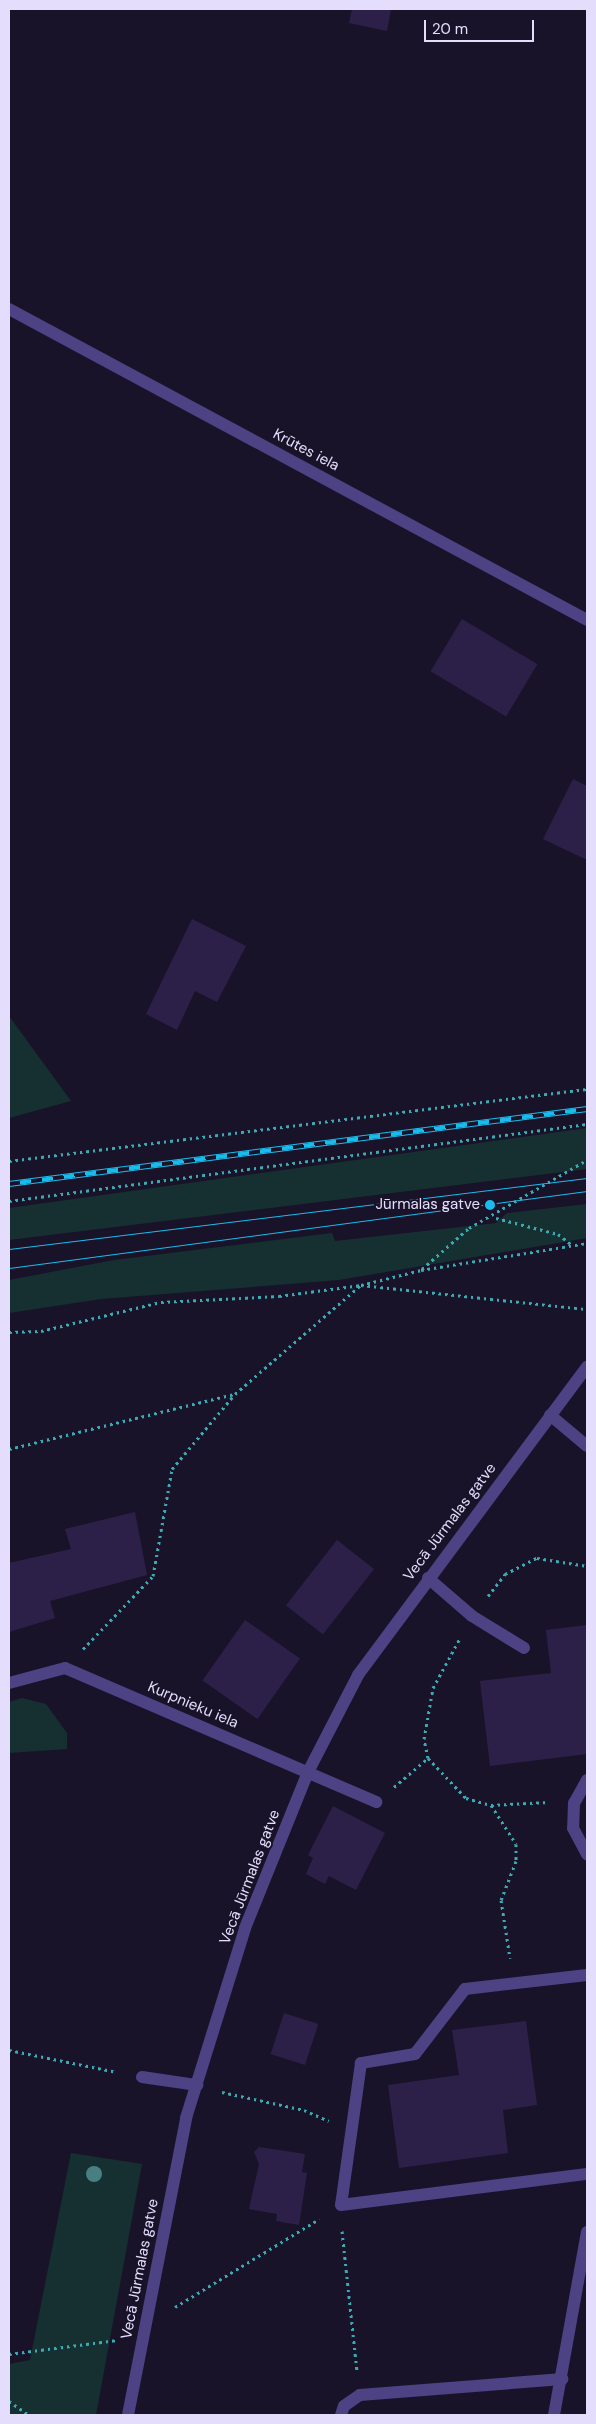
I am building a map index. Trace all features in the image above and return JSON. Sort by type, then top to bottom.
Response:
[{"type":"street","name":"Krūtes iela","points":[[9,309],[587,620]]},
{"type":"street","name":"Vecā Jūrmalas gatve","points":[[128,2415],[186,2118],[245,1928],[308,1772],[358,1675],[428,1578],[587,1367]]},
{"type":"street","points":[[550,1415],[587,1446]]},
{"type":"street","points":[[428,1578],[472,1616],[524,1648]]},
{"type":"street","points":[[9,1683],[65,1668]]},
{"type":"street","name":"Kurpnieku iela","points":[[65,1668],[376,1802]]},
{"type":"street","points":[[587,1780],[574,1803],[573,1828],[587,1854]]},
{"type":"street","points":[[587,1975],[465,1989],[415,2054],[361,2063],[348,2130],[341,2205],[587,2174]]},
{"type":"street","points":[[142,2077],[197,2085]]},
{"type":"street","points":[[554,2415],[587,2232]]},
{"type":"street","points":[[341,2415],[344,2406],[360,2395],[562,2379]]},
{"type":"path","points":[[9,1161],[587,1089]]},
{"type":"path","points":[[9,1201],[587,1124]]},
{"type":"path","points":[[421,1270],[469,1228],[587,1160]]},
{"type":"path","points":[[496,1218],[558,1234],[571,1244]]},
{"type":"path","points":[[9,1332],[41,1331],[161,1302],[279,1296],[361,1285],[421,1270],[491,1262],[571,1244],[587,1243]]},
{"type":"path","points":[[65,1668],[153,1576],[172,1469],[235,1394],[361,1285],[587,1309]]},
{"type":"path","points":[[9,1449],[235,1394]]},
{"type":"path","points":[[574,1803],[491,1805],[466,1798],[428,1758],[424,1739],[433,1688],[472,1616],[505,1574],[536,1558],[587,1566]]},
{"type":"path","points":[[376,1802],[428,1758]]},
{"type":"path","points":[[491,1805],[516,1844],[516,1861],[501,1900],[514,1984]]},
{"type":"path","points":[[9,2050],[142,2077]]},
{"type":"path","points":[[197,2085],[304,2110],[348,2130]]},
{"type":"path","points":[[9,2354],[145,2330],[341,2205]]},
{"type":"path","points":[[341,2205],[344,2278],[360,2395]]},
{"type":"path","points":[[9,2400],[29,2415]]},
{"type":"green space","points":[[9,1016],[71,1101],[9,1118]]},
{"type":"green space","points":[[587,1128],[587,1169],[9,1240],[9,1208]]},
{"type":"green space","points":[[587,1204],[587,1238],[339,1280],[101,1299],[9,1313],[9,1280],[114,1260],[332,1233],[335,1241],[496,1223],[507,1213]]},
{"type":"green space","points":[[22,1698],[46,1704],[67,1733],[67,1749],[9,1753],[9,1702]]},
{"type":"green space","points":[[71,2153],[142,2164],[96,2415],[9,2415],[9,2364],[30,2360]]},
{"type":"building","points":[[352,9],[391,9],[387,31],[349,23]]},
{"type":"building","points":[[462,619],[537,664],[506,717],[431,671]]},
{"type":"building","points":[[573,779],[587,786],[587,860],[543,839]]},
{"type":"building","points":[[192,919],[246,946],[217,1002],[195,991],[177,1030],[146,1014]]},
{"type":"building","points":[[135,1512],[147,1575],[50,1601],[55,1618],[9,1632],[9,1563],[71,1549],[65,1529]]},
{"type":"building","points":[[337,1540],[374,1569],[323,1634],[286,1605]]},
{"type":"building","points":[[245,1620],[300,1658],[257,1719],[203,1681]]},
{"type":"building","points":[[587,1625],[587,1754],[490,1766],[480,1681],[551,1673],[546,1630]]},
{"type":"building","points":[[333,1806],[385,1833],[356,1890],[329,1876],[325,1884],[306,1874],[313,1858],[308,1855]]},
{"type":"building","points":[[284,2013],[318,2024],[305,2065],[271,2054]]},
{"type":"building","points":[[526,2021],[537,2105],[503,2110],[508,2153],[399,2168],[388,2085],[459,2075],[452,2030]]},
{"type":"building","points":[[259,2147],[305,2154],[302,2172],[307,2173],[299,2225],[276,2221],[277,2214],[249,2209],[259,2164],[254,2152]]},
{"type":"tram line","points":[[9,1249],[587,1178]]},
{"type":"tram line","points":[[9,1268],[587,1191]]},
{"type":"railway","points":[[9,1184],[587,1109]]},
{"type":"place","name":"Jūrmalas gatve","points":[[490,1205]]}]
